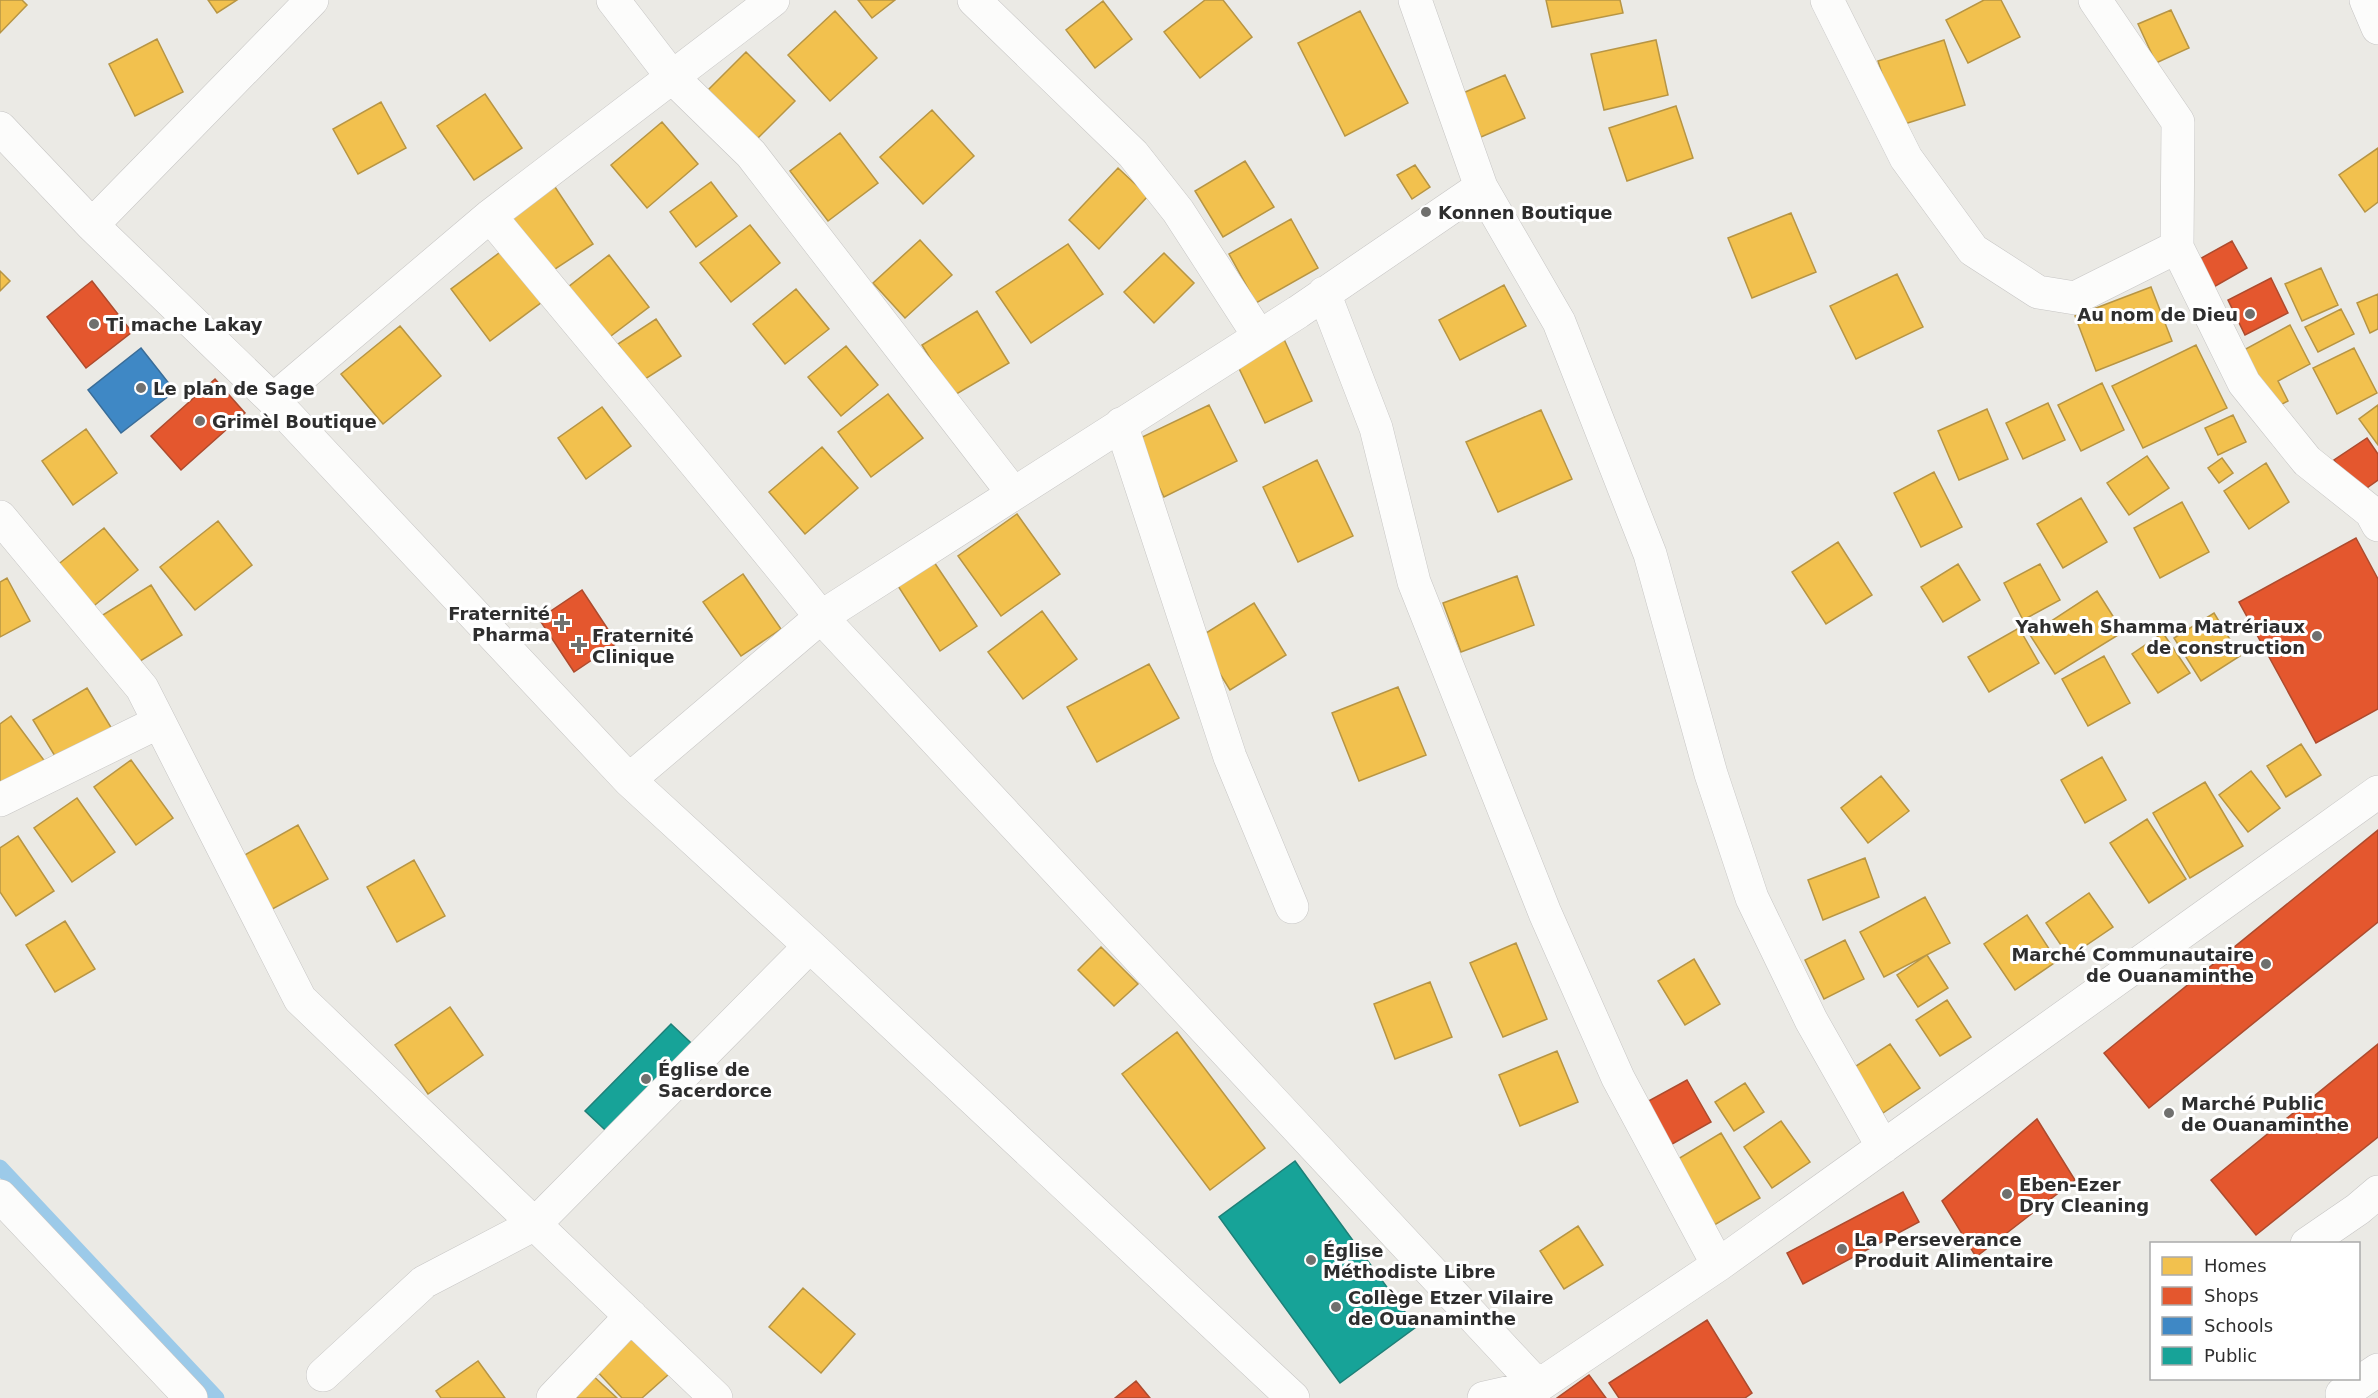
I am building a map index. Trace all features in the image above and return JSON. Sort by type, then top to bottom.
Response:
[{"type":"street","points":[[92,225],[312,0]]},
{"type":"street","points":[[614,0],[673,78],[751,154],[1013,493]]},
{"type":"street","points":[[273,400],[490,216],[773,0]]},
{"type":"street","points":[[974,0],[1133,154],[1178,211],[1259,336]]},
{"type":"street","points":[[1415,0],[1481,187],[1559,322],[1650,554],[1711,774],[1752,898],[1811,1020],[1883,1147]]},
{"type":"street","points":[[1827,0],[1906,158],[1973,250],[2038,292],[2075,298],[2177,247]]},
{"type":"street","points":[[2095,0],[2178,122],[2177,247],[2244,383],[2307,461],[2376,514]]},
{"type":"street","points":[[2366,0],[2378,28]]},
{"type":"street","points":[[0,128],[92,225],[273,400],[629,780],[810,946],[1293,1398]]},
{"type":"street","points":[[629,780],[821,617],[1259,336],[1481,187]]},
{"type":"street","points":[[490,216],[645,405],[728,501],[821,617],[1538,1386]]},
{"type":"street","points":[[1324,293],[1376,428],[1414,582],[1545,913],[1618,1078],[1718,1264]]},
{"type":"street","points":[[1122,424],[1230,757],[1292,907]]},
{"type":"street","points":[[0,517],[142,688],[300,999],[716,1398]]},
{"type":"street","points":[[0,800],[159,722]]},
{"type":"street","points":[[1484,1398],[1538,1386],[1718,1264],[2378,792]]},
{"type":"street","points":[[323,1375],[424,1282],[535,1224],[810,946]]},
{"type":"street","points":[[2310,1242],[2358,1209],[2378,1192]]},
{"type":"street","points":[[0,1196],[191,1398]]},
{"type":"street","points":[[553,1398],[631,1316]]},
{"type":"street","points":[[2342,1394],[2378,1370]]},
{"type":"building: Homes","points":[[0,0],[22,0],[27,5],[0,33]]},
{"type":"building: Homes","points":[[208,0],[237,0],[217,13]]},
{"type":"building: Homes","points":[[858,0],[895,0],[872,18]]},
{"type":"building: Homes","points":[[1205,0],[1223,0],[1252,37],[1200,78],[1164,32]]},
{"type":"building: Homes","points":[[1546,0],[1620,0],[1623,13],[1552,27]]},
{"type":"building: Homes","points":[[1984,0],[2001,0],[2020,37],[1968,63],[1946,20]]},
{"type":"building: Homes","points":[[1103,1],[1132,39],[1095,68],[1066,30]]},
{"type":"building: Homes","points":[[2171,10],[2189,48],[2156,63],[2138,24]]},
{"type":"building: Homes","points":[[835,11],[877,58],[830,101],[788,55]]},
{"type":"building: Homes","points":[[1360,11],[1408,103],[1345,136],[1298,43]]},
{"type":"building: Homes","points":[[157,39],[183,92],[135,116],[109,64]]},
{"type":"building: Homes","points":[[1656,40],[1668,95],[1604,110],[1591,54]]},
{"type":"building: Homes","points":[[1944,40],[1965,105],[1898,126],[1878,61]]},
{"type":"building: Homes","points":[[746,52],[795,101],[756,140],[707,91]]},
{"type":"building: Homes","points":[[1505,75],[1525,118],[1481,137],[1463,93]]},
{"type":"building: Homes","points":[[485,94],[522,148],[474,180],[437,126]]},
{"type":"building: Homes","points":[[381,102],[406,148],[358,174],[333,129]]},
{"type":"building: Homes","points":[[1676,106],[1693,158],[1627,181],[1609,128]]},
{"type":"building: Homes","points":[[932,110],[974,156],[923,204],[880,157]]},
{"type":"building: Homes","points":[[662,122],[698,164],[647,208],[611,165]]},
{"type":"building: Homes","points":[[840,133],[878,183],[828,221],[790,171]]},
{"type":"building: Homes","points":[[2378,148],[2378,202],[2365,212],[2339,175]]},
{"type":"building: Homes","points":[[1245,161],[1274,207],[1223,237],[1195,191]]},
{"type":"building: Homes","points":[[1415,165],[1430,187],[1412,199],[1397,175]]},
{"type":"building: Homes","points":[[1118,168],[1148,196],[1099,249],[1069,220]]},
{"type":"building: Homes","points":[[711,182],[737,216],[696,247],[670,212]]},
{"type":"building: Homes","points":[[553,184],[593,244],[546,275],[506,216]]},
{"type":"building: Homes","points":[[1791,213],[1816,272],[1752,298],[1728,238]]},
{"type":"building: Homes","points":[[1291,219],[1318,268],[1256,303],[1229,254]]},
{"type":"building: Homes","points":[[750,225],[780,263],[731,302],[700,263]]},
{"type":"building: Homes","points":[[920,240],[952,275],[905,318],[873,283]]},
{"type":"building: Homes","points":[[1068,244],[1103,294],[1031,343],[996,292]]},
{"type":"building: Homes","points":[[503,250],[542,302],[490,341],[451,289]]},
{"type":"building: Homes","points":[[1164,253],[1194,283],[1154,323],[1124,292]]},
{"type":"building: Homes","points":[[609,255],[649,307],[603,342],[563,291]]},
{"type":"building: Homes","points":[[2321,268],[2338,305],[2302,321],[2285,284]]},
{"type":"building: Homes","points":[[0,271],[10,281],[0,291]]},
{"type":"building: Homes","points":[[1897,274],[1923,327],[1856,359],[1830,306]]},
{"type":"building: Homes","points":[[1504,285],[1526,326],[1460,360],[1439,320]]},
{"type":"building: Homes","points":[[2151,287],[2172,341],[2096,371],[2075,316]]},
{"type":"building: Homes","points":[[796,289],[829,329],[785,364],[753,324]]},
{"type":"building: Homes","points":[[2378,294],[2378,329],[2370,333],[2357,303]]},
{"type":"building: Homes","points":[[2341,309],[2354,334],[2318,352],[2305,327]]},
{"type":"building: Homes","points":[[977,311],[1009,363],[953,396],[922,345]]},
{"type":"building: Homes","points":[[656,319],[681,356],[642,381],[618,344]]},
{"type":"building: Homes","points":[[2290,325],[2310,364],[2278,381],[2288,401],[2273,409],[2242,351]]},
{"type":"building: Homes","points":[[400,326],[441,376],[383,424],[341,374]]},
{"type":"building: Homes","points":[[1283,337],[1312,401],[1265,423],[1235,360]]},
{"type":"building: Homes","points":[[2196,345],[2227,408],[2143,448],[2112,386]]},
{"type":"building: Homes","points":[[846,346],[878,385],[841,416],[808,377]]},
{"type":"building: Homes","points":[[2354,348],[2377,393],[2337,414],[2313,368]]},
{"type":"building: Homes","points":[[2102,383],[2124,430],[2081,451],[2058,405]]},
{"type":"building: Homes","points":[[888,394],[923,438],[871,477],[838,432]]},
{"type":"building: Homes","points":[[2048,403],[2065,440],[2023,459],[2006,423]]},
{"type":"building: Homes","points":[[1209,405],[1237,461],[1164,497],[1136,440]]},
{"type":"building: Homes","points":[[2378,405],[2378,445],[2359,419]]},
{"type":"building: Homes","points":[[602,407],[631,446],[586,479],[558,438]]},
{"type":"building: Homes","points":[[1987,409],[2008,459],[1959,480],[1938,431]]},
{"type":"building: Homes","points":[[1541,410],[1572,479],[1498,512],[1466,442]]},
{"type":"building: Homes","points":[[2233,415],[2246,442],[2218,455],[2205,428]]},
{"type":"building: Homes","points":[[86,429],[117,473],[73,505],[42,461]]},
{"type":"building: Homes","points":[[822,447],[858,488],[805,534],[769,492]]},
{"type":"building: Homes","points":[[2147,456],[2169,488],[2129,515],[2107,483]]},
{"type":"building: Homes","points":[[2222,458],[2233,473],[2219,483],[2208,468]]},
{"type":"building: Homes","points":[[1317,460],[1353,536],[1298,562],[1263,487]]},
{"type":"building: Homes","points":[[2266,463],[2289,502],[2249,529],[2224,491]]},
{"type":"building: Homes","points":[[1934,472],[1962,527],[1921,547],[1894,493]]},
{"type":"building: Homes","points":[[2081,498],[2107,542],[2063,568],[2037,524]]},
{"type":"building: Homes","points":[[2182,502],[2209,552],[2160,578],[2134,528]]},
{"type":"building: Homes","points":[[1017,514],[1060,574],[1001,616],[958,556]]},
{"type":"building: Homes","points":[[218,521],[252,565],[195,610],[160,567]]},
{"type":"building: Homes","points":[[104,528],[138,570],[90,609],[56,566]]},
{"type":"building: Homes","points":[[1838,542],[1872,595],[1826,624],[1792,572]]},
{"type":"building: Homes","points":[[934,562],[977,626],[940,651],[898,586]]},
{"type":"building: Homes","points":[[1958,564],[1980,600],[1943,622],[1921,587]]},
{"type":"building: Homes","points":[[2040,564],[2060,600],[2023,620],[2004,583]]},
{"type":"building: Homes","points":[[743,574],[781,629],[741,656],[703,602]]},
{"type":"building: Homes","points":[[1517,576],[1534,625],[1461,652],[1443,603]]},
{"type":"building: Homes","points":[[7,578],[30,621],[0,637],[0,582]]},
{"type":"building: Homes","points":[[151,585],[182,635],[129,668],[98,618]]},
{"type":"building: Homes","points":[[2097,591],[2123,632],[2055,674],[2030,635]]},
{"type":"building: Homes","points":[[1254,603],[1286,655],[1230,690],[1198,638]]},
{"type":"building: Homes","points":[[1042,611],[1077,659],[1023,699],[988,652]]},
{"type":"building: Homes","points":[[2214,613],[2240,656],[2201,681],[2174,638]]},
{"type":"building: Homes","points":[[2019,628],[2039,663],[1989,692],[1968,657]]},
{"type":"building: Homes","points":[[2163,633],[2190,673],[2158,693],[2132,654]]},
{"type":"building: Homes","points":[[2104,656],[2130,703],[2088,726],[2062,679]]},
{"type":"building: Homes","points":[[1149,664],[1179,718],[1097,762],[1067,707]]},
{"type":"building: Homes","points":[[1398,687],[1426,755],[1359,781],[1332,713]]},
{"type":"building: Homes","points":[[87,688],[112,729],[58,761],[33,720]]},
{"type":"building: Homes","points":[[11,716],[49,767],[0,786],[0,724]]},
{"type":"building: Homes","points":[[2301,744],[2321,775],[2286,797],[2267,766]]},
{"type":"building: Homes","points":[[2102,757],[2126,800],[2085,823],[2061,780]]},
{"type":"building: Homes","points":[[131,760],[173,818],[136,845],[94,787]]},
{"type":"building: Homes","points":[[2251,771],[2280,808],[2248,832],[2219,795]]},
{"type":"building: Homes","points":[[1881,776],[1909,811],[1868,843],[1841,808]]},
{"type":"building: Homes","points":[[2205,782],[2243,846],[2190,878],[2153,813]]},
{"type":"building: Homes","points":[[77,798],[115,852],[72,882],[34,828]]},
{"type":"building: Homes","points":[[2147,819],[2186,879],[2149,903],[2110,843]]},
{"type":"building: Homes","points":[[298,825],[328,879],[265,913],[236,860]]},
{"type":"building: Homes","points":[[18,836],[54,891],[16,916],[0,892],[0,848]]},
{"type":"building: Homes","points":[[1865,858],[1879,897],[1823,920],[1808,880]]},
{"type":"building: Homes","points":[[414,860],[445,916],[397,942],[367,887]]},
{"type":"building: Homes","points":[[2089,893],[2113,927],[2069,957],[2046,923]]},
{"type":"building: Homes","points":[[1925,897],[1950,943],[1884,977],[1860,932]]},
{"type":"building: Homes","points":[[2027,915],[2057,961],[2015,990],[1984,944]]},
{"type":"building: Homes","points":[[65,921],[95,969],[55,992],[26,945]]},
{"type":"building: Homes","points":[[1845,940],[1864,979],[1824,999],[1805,960]]},
{"type":"building: Homes","points":[[1516,943],[1547,1019],[1503,1037],[1470,963]]},
{"type":"building: Homes","points":[[1101,947],[1138,984],[1114,1006],[1078,970]]},
{"type":"building: Homes","points":[[1927,955],[1948,988],[1918,1007],[1897,975]]},
{"type":"building: Homes","points":[[1694,959],[1720,1004],[1685,1025],[1658,981]]},
{"type":"building: Homes","points":[[1430,982],[1452,1037],[1395,1059],[1374,1004]]},
{"type":"building: Homes","points":[[1947,1000],[1971,1037],[1940,1056],[1916,1020]]},
{"type":"building: Homes","points":[[450,1007],[483,1055],[428,1094],[395,1045]]},
{"type":"building: Homes","points":[[1177,1032],[1265,1148],[1210,1190],[1122,1074]]},
{"type":"building: Homes","points":[[1890,1044],[1920,1088],[1883,1113],[1853,1068]]},
{"type":"building: Homes","points":[[1557,1051],[1578,1102],[1520,1126],[1499,1075]]},
{"type":"building: Homes","points":[[1745,1083],[1764,1112],[1734,1131],[1715,1102]]},
{"type":"building: Homes","points":[[1781,1121],[1810,1162],[1772,1188],[1744,1147]]},
{"type":"building: Homes","points":[[1721,1133],[1760,1198],[1711,1227],[1673,1162]]},
{"type":"building: Homes","points":[[1578,1226],[1603,1265],[1564,1289],[1540,1251]]},
{"type":"building: Homes","points":[[803,1288],[855,1334],[821,1373],[769,1327]]},
{"type":"building: Homes","points":[[640,1327],[677,1367],[642,1398],[622,1398],[595,1369]]},
{"type":"building: Homes","points":[[478,1361],[505,1398],[441,1398],[436,1391]]},
{"type":"building: Homes","points":[[589,1372],[617,1398],[565,1398]]},
{"type":"building: Shops","points":[[2232,241],[2247,268],[2212,288],[2196,261]]},
{"type":"building: Shops","points":[[2271,278],[2288,313],[2245,335],[2228,300]]},
{"type":"building: Shops","points":[[92,281],[132,332],[86,368],[47,317]]},
{"type":"building: Shops","points":[[215,379],[245,413],[181,470],[151,436]]},
{"type":"building: Shops","points":[[2367,438],[2378,454],[2378,480],[2357,495],[2334,460]]},
{"type":"building: Shops","points":[[2356,538],[2378,579],[2378,709],[2316,743],[2239,602]]},
{"type":"building: Shops","points":[[582,590],[617,643],[574,672],[539,619]]},
{"type":"building: Shops","points":[[2378,830],[2378,922],[2149,1108],[2104,1053]]},
{"type":"building: Shops","points":[[2378,1044],[2378,1137],[2256,1235],[2211,1180]]},
{"type":"building: Shops","points":[[1687,1080],[1711,1122],[1667,1147],[1643,1104]]},
{"type":"building: Shops","points":[[2037,1119],[2075,1180],[1976,1257],[1942,1201]]},
{"type":"building: Shops","points":[[1903,1192],[1919,1222],[1803,1284],[1787,1253]]},
{"type":"building: Shops","points":[[1707,1320],[1752,1393],[1745,1398],[1619,1398],[1609,1383]]},
{"type":"building: Shops","points":[[1589,1375],[1606,1398],[1557,1398]]},
{"type":"building: Shops","points":[[1136,1381],[1150,1398],[1115,1398]]},
{"type":"building: Schools","points":[[141,348],[175,391],[121,433],[88,390]]},
{"type":"building: Public","points":[[671,1024],[706,1057],[621,1145],[585,1111]]},
{"type":"building: Public","points":[[1295,1161],[1416,1327],[1340,1383],[1219,1217]]},
{"type":"waterway","points":[[0,1167],[217,1398]]},
{"type":"place","name":"Konnen Boutique","points":[[1426,212]]},
{"type":"place","name":"Au nom de Dieu","points":[[2250,314]]},
{"type":"place","name":"Ti mache Lakay","points":[[94,324]]},
{"type":"place","name":"Le plan de Sage","points":[[141,388]]},
{"type":"place","name":"Grimèl Boutique","points":[[200,421]]},
{"type":"place","name":"Fraternité Pharma","points":[[562,623]]},
{"type":"place","name":"Yahweh Shamma Matrériaux de construction","points":[[2317,636]]},
{"type":"place","name":"Fraternité Clinique","points":[[579,645]]},
{"type":"place","name":"Marché Communautaire de Ouanaminthe","points":[[2266,964]]},
{"type":"place","name":"Église de Sacerdorce","points":[[646,1079]]},
{"type":"place","name":"Marché Public de Ouanaminthe","points":[[2169,1113]]},
{"type":"place","name":"Eben-Ezer Dry Cleaning","points":[[2007,1194]]},
{"type":"place","name":"La Perseverance Produit Alimentaire","points":[[1842,1249]]},
{"type":"place","name":"Église Méthodiste Libre","points":[[1311,1260]]},
{"type":"place","name":"Collège Etzer Vilaire de Ouanaminthe","points":[[1336,1307]]}]
